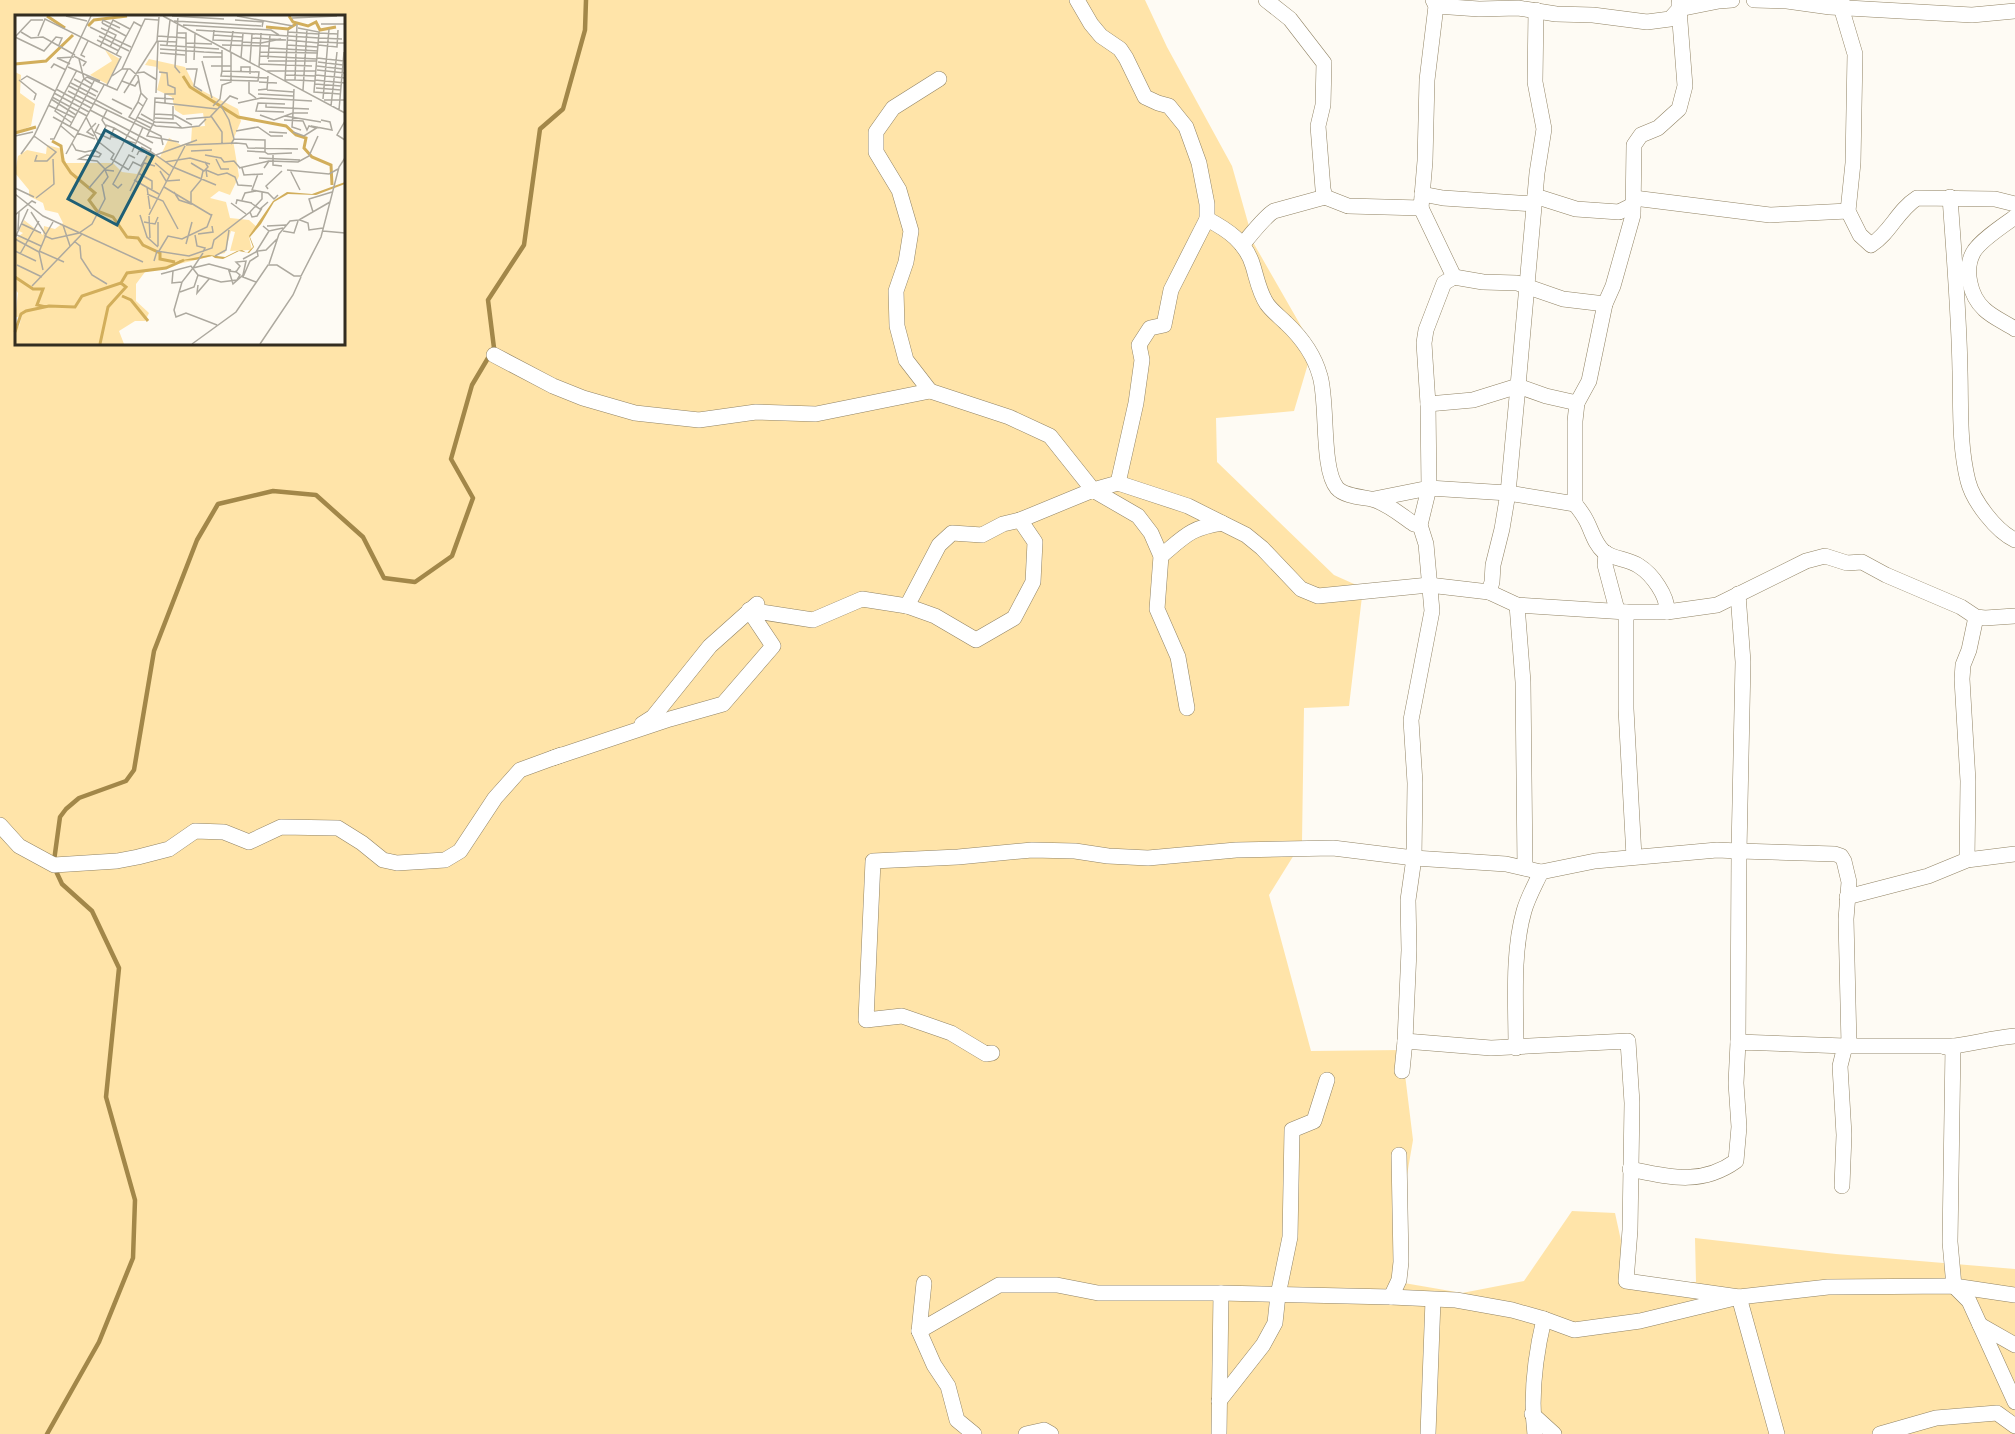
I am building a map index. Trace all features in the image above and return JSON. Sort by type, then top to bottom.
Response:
[{"type":"street","points":[[1077,0],[1090,24],[1101,36],[1120,49],[1145,97],[1158,104],[1169,106],[1186,128],[1199,163],[1207,204],[1207,219],[1171,290],[1164,325],[1150,328],[1138,345],[1142,360],[1138,392],[1118,483]]},
{"type":"street","points":[[1266,0],[1290,19],[1324,63],[1323,105],[1318,126],[1325,197]]},
{"type":"street","points":[[1679,4],[1731,0]]},
{"type":"street","points":[[1754,0],[1841,3],[1972,15],[2015,11]]},
{"type":"street","points":[[1454,277],[1421,201],[1425,161],[1427,80],[1435,3],[1479,9],[1518,8],[1556,14],[1593,15],[1647,22],[1670,19],[1679,4]]},
{"type":"street","points":[[1841,3],[1855,54],[1853,163],[1848,211],[1860,235],[1870,244],[1885,234],[1906,205],[1917,198],[1995,199],[2015,204]]},
{"type":"street","points":[[1667,612],[1662,592],[1640,566],[1606,553],[1592,535],[1586,520],[1575,504],[1575,421],[1577,403],[1589,381],[1605,304],[1633,215],[1634,145],[1641,135],[1658,128],[1679,109],[1685,86],[1679,4]]},
{"type":"street","points":[[1489,592],[1508,493],[1526,285],[1544,129],[1535,82],[1536,10]]},
{"type":"street","points":[[930,391],[906,360],[897,326],[896,291],[906,262],[911,231],[899,190],[876,152],[876,132],[893,108],[939,79]]},
{"type":"street","points":[[1242,245],[1268,214],[1325,197],[1348,206],[1443,198],[1535,200],[1583,210],[1619,212],[1634,202],[1770,214],[1848,211]]},
{"type":"street","points":[[1950,197],[1962,446],[1968,483],[1990,521],[2015,540]]},
{"type":"street","points":[[2015,217],[1997,229],[1973,252],[1969,268],[1970,285],[1983,309],[2015,329]]},
{"type":"street","points":[[1207,219],[1227,230],[1242,245],[1249,255],[1262,296],[1269,307],[1310,349],[1321,376],[1326,446],[1329,465],[1337,488],[1343,492],[1374,499],[1429,488],[1508,493],[1575,504]]},
{"type":"street","points":[[1402,1071],[1409,950],[1408,900],[1414,858],[1415,783],[1410,720],[1432,611],[1426,544],[1420,525],[1429,488],[1428,404],[1424,343],[1426,330],[1444,283],[1454,277],[1526,285],[1563,299],[1605,304]]},
{"type":"street","points":[[494,355],[553,386],[583,398],[635,413],[699,420],[756,412],[816,414],[930,391],[1009,417],[1050,436],[1093,490],[1138,516],[1151,533],[1161,556],[1157,609],[1178,657],[1187,708]]},
{"type":"street","points":[[1428,404],[1473,400],[1518,386],[1546,396],[1577,403]]},
{"type":"street","points":[[907,606],[939,545],[952,533],[982,535],[1003,524],[1020,520],[1093,490],[1118,483],[1188,506],[1246,535],[1262,548],[1301,589],[1318,596],[1429,585],[1489,592],[1517,605],[1667,612],[1717,605],[1806,561],[1825,556],[1847,562],[1863,562],[1961,607],[1976,617],[2015,616]]},
{"type":"street","points":[[1374,499],[1414,524],[1420,525]]},
{"type":"street","points":[[754,606],[813,620],[862,599],[907,606],[935,616],[976,640],[1014,618],[1033,582],[1035,542],[1020,520]]},
{"type":"street","points":[[1161,556],[1199,527],[1222,523]]},
{"type":"street","points":[[1606,553],[1605,565],[1621,611],[1634,857]]},
{"type":"street","points":[[1630,1169],[1668,1177],[1692,1178],[1709,1175],[1736,1161],[1739,1127],[1736,1083],[1743,662],[1738,594]]},
{"type":"street","points":[[1517,605],[1523,682],[1525,868]]},
{"type":"street","points":[[553,758],[616,739],[653,717],[710,646],[754,606]]},
{"type":"street","points":[[0,825],[19,846],[54,865],[117,861],[138,857],[169,849],[195,831],[224,831],[249,842],[281,827],[310,826],[338,828],[383,860],[397,863],[445,860],[460,851],[495,798],[520,770],[670,719],[723,704],[773,646],[754,606]]},
{"type":"street","points":[[1966,860],[1968,781],[1962,679],[1963,665],[1969,650],[1976,617]]},
{"type":"street","points":[[992,1053],[986,1054],[951,1033],[902,1016],[866,1020],[873,861],[958,857],[1032,850],[1075,851],[1108,856],[1148,858],[1236,850],[1333,848],[1414,858],[1506,864],[1541,872],[1595,861],[1717,850],[1835,854],[1841,856],[1844,861],[1849,882],[1846,1045],[1840,1066],[1844,1135],[1842,1186]]},
{"type":"street","points":[[1847,897],[1928,876],[1966,860],[2015,854]]},
{"type":"street","points":[[1516,1048],[1515,978],[1521,930],[1524,912],[1541,872]]},
{"type":"street","points":[[1738,1042],[1953,1046],[2015,1036]]},
{"type":"street","points":[[1405,1041],[1491,1048],[1628,1041],[1632,1103],[1630,1230],[1626,1281],[1739,1298]]},
{"type":"street","points":[[1953,1046],[1950,1242],[1954,1286],[1969,1300],[2015,1402]]},
{"type":"street","points":[[1220,1401],[1263,1345],[1275,1323],[1278,1295],[1290,1238],[1292,1130],[1314,1121],[1327,1080]]},
{"type":"street","points":[[1391,1297],[1399,1280],[1401,1263],[1399,1155]]},
{"type":"street","points":[[924,1283],[919,1332],[934,1365],[948,1386],[957,1420],[974,1434]]},
{"type":"street","points":[[919,1332],[999,1285],[1057,1285],[1098,1293],[1221,1293],[1433,1299],[1485,1304],[1544,1318],[1574,1330],[1640,1321],[1739,1298],[1828,1287],[1954,1286],[2015,1295]]},
{"type":"street","points":[[1219,1434],[1221,1293]]},
{"type":"street","points":[[1739,1298],[1778,1434]]},
{"type":"street","points":[[1428,1434],[1433,1299]]},
{"type":"street","points":[[1535,1434],[1532,1414],[1535,1368],[1544,1318]]},
{"type":"street","points":[[1980,1325],[2015,1345]]},
{"type":"street","points":[[1880,1434],[1936,1418],[1997,1413],[2015,1426]]},
{"type":"street","points":[[1532,1414],[1554,1434]]},
{"type":"street","points":[[1026,1434],[1044,1430],[1051,1434]]},
{"type":"shaded area","points":[[0,0],[1145,0],[1167,47],[1232,166],[1254,244],[1313,347],[1294,411],[1216,418],[1217,462],[1334,575],[1363,588],[1349,706],[1304,708],[1302,842],[1269,895],[1311,1051],[1402,1050],[1413,1140],[1407,1175],[1404,1283],[1462,1293],[1524,1281],[1572,1211],[1615,1213],[1630,1282],[1696,1282],[1695,1238],[1836,1254],[2015,1269],[2015,1434],[0,1434]]},
{"type":"waterway","points":[[54,861],[60,817],[66,809],[79,798],[126,781],[134,770],[154,651],[197,540],[218,504],[273,491],[316,495],[363,537],[384,578],[415,582],[452,556],[473,498],[451,459],[472,385],[494,348],[488,300],[524,245],[540,129],[563,109],[585,30],[586,0]]},
{"type":"waterway","points":[[47,1434],[99,1342],[133,1258],[135,1200],[106,1097],[119,968],[92,911],[62,884],[55,869]]}]
